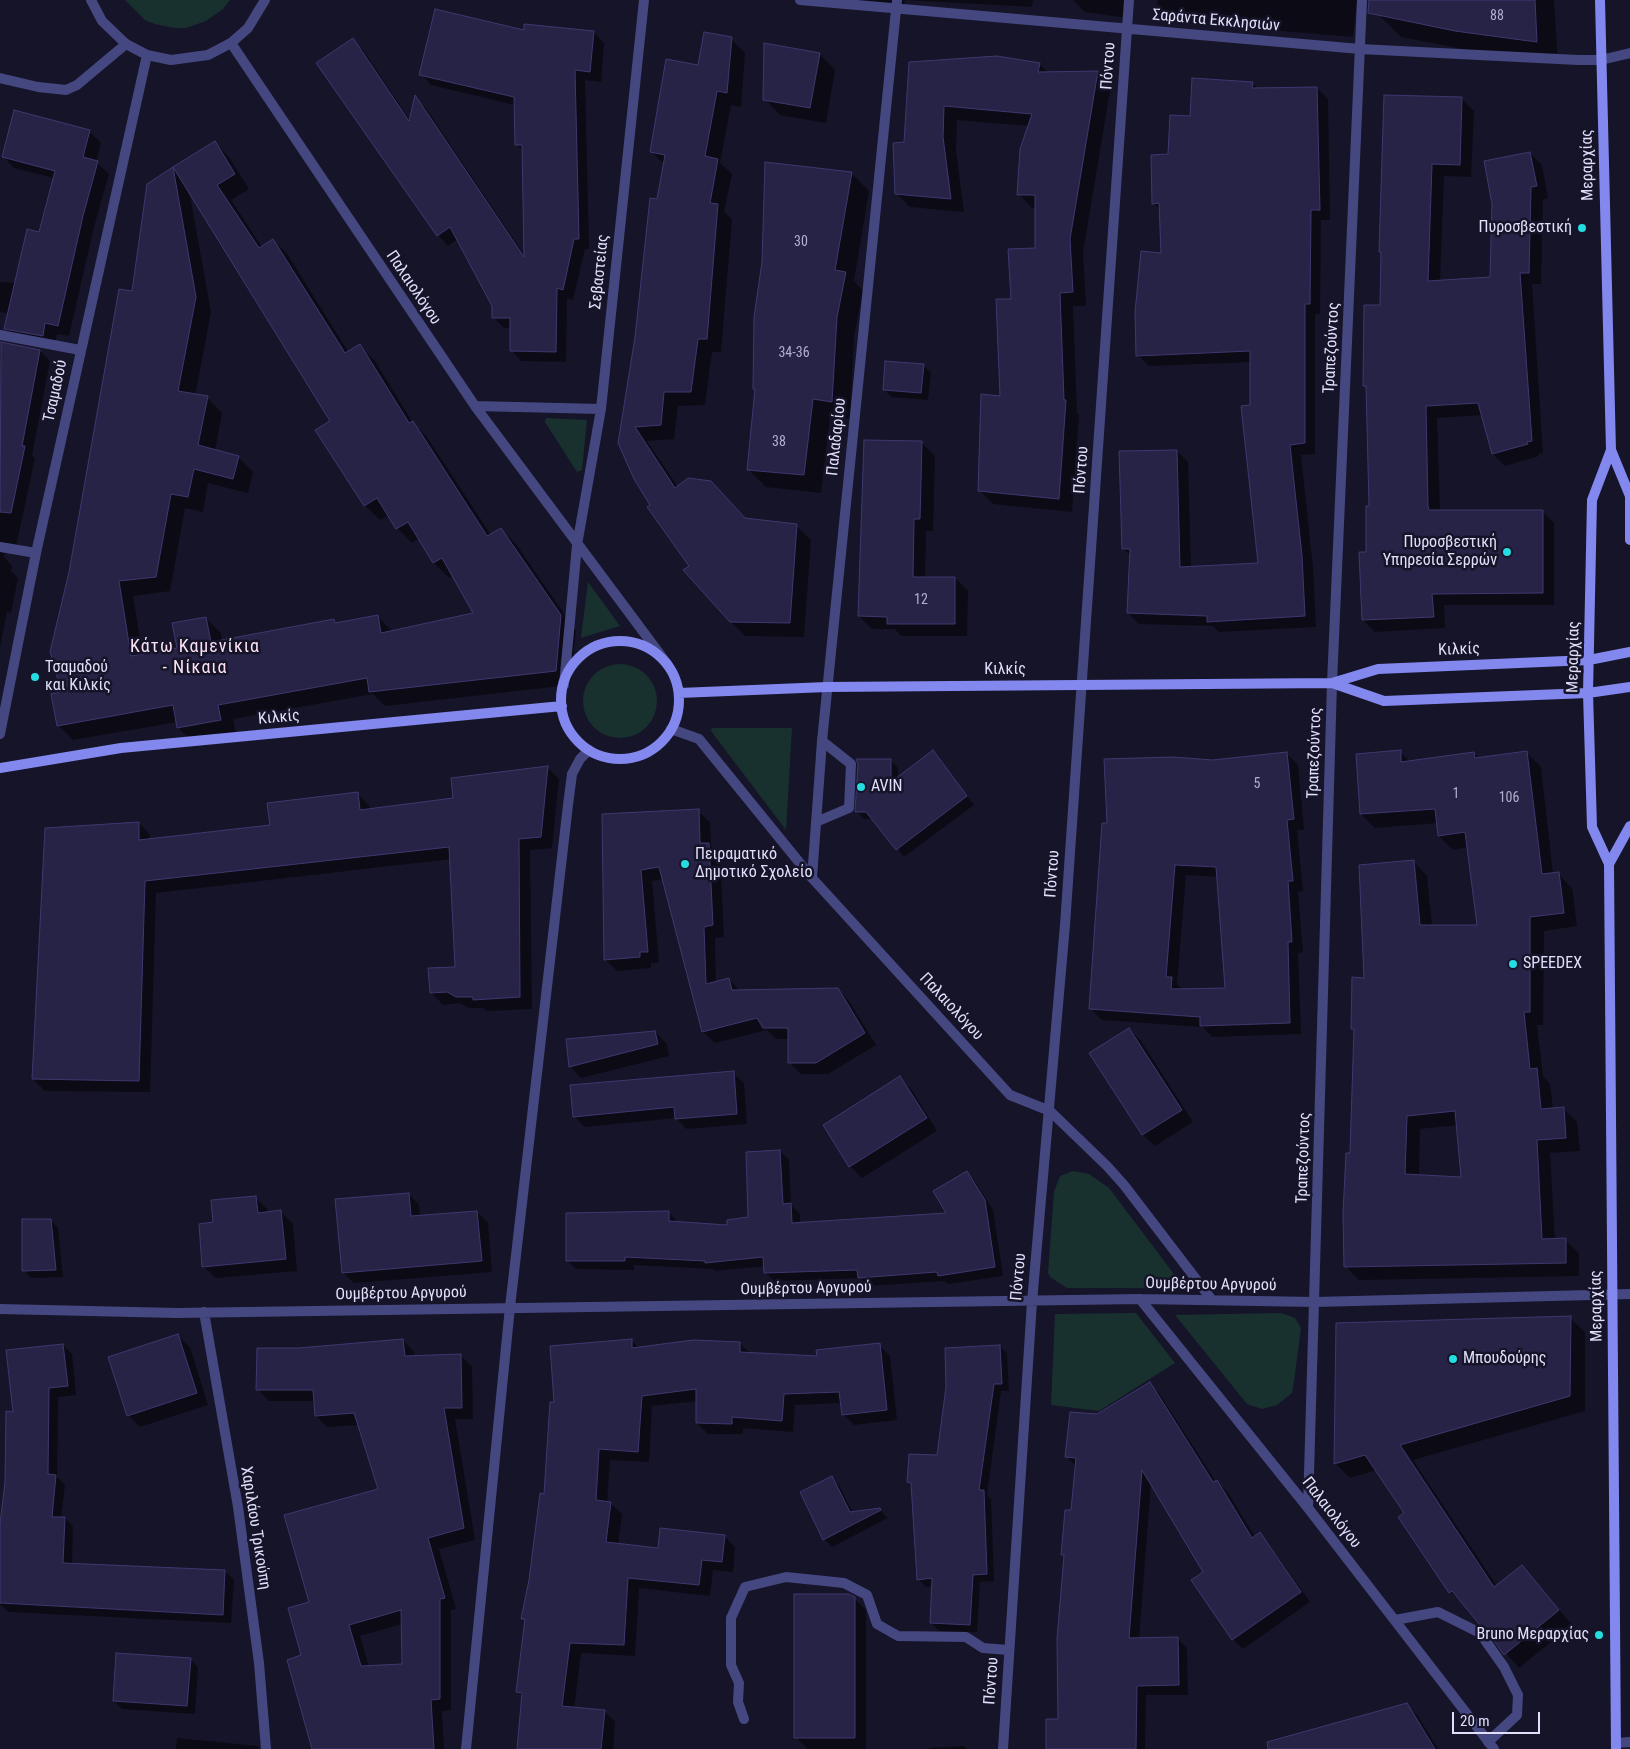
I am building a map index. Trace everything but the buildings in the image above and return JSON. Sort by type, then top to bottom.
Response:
[{"type":"main road","name":"Μεραρχίας","points":[[1600,0],[1611,450],[1630,496],[1630,540]]},
{"type":"main road","name":"Μεραρχίας","points":[[1611,450],[1592,500],[1588,692],[1592,827],[1609,864],[1616,1746]]},
{"type":"main road","points":[[629,642],[641,645],[668,665],[674,675],[679,693],[679,708],[672,729],[657,747],[636,757],[611,758],[589,750],[572,734],[562,706],[564,685],[572,667],[587,652],[607,644],[629,642]]},
{"type":"main road","name":"Κιλκίς","points":[[679,693],[827,687],[1332,683],[1378,669],[1589,660],[1630,652]]},
{"type":"main road","name":"Κιλκίς","points":[[1332,683],[1384,701],[1588,692],[1630,687]]},
{"type":"main road","name":"Κιλκίς","points":[[0,768],[121,748],[562,706]]},
{"type":"main road","name":"Μεραρχίας","points":[[1609,864],[1630,826]]},
{"type":"street","points":[[91,0],[102,21],[126,44],[147,55],[171,60],[196,58],[214,52],[230,43],[248,28],[265,0]]},
{"type":"street","name":"Σεβαστείας","points":[[564,685],[577,545],[601,409],[644,0]]},
{"type":"street","name":"Σαράντα Εκκλησιών","points":[[800,0],[896,4],[1127,28],[1360,49],[1601,60],[1630,53]]},
{"type":"street","name":"Πόντου","points":[[1003,1749],[1032,1302],[1050,1111],[1082,685],[1129,0]]},
{"type":"street","name":"Τραπεζούντος","points":[[1308,1508],[1332,683],[1362,0]]},
{"type":"street","name":"Παλαδαρίου","points":[[812,878],[827,687],[896,4]]},
{"type":"street","name":"Παλαιολόγου","points":[[230,43],[475,406],[668,665]]},
{"type":"street","points":[[0,78],[38,87],[66,90],[77,85],[126,44]]},
{"type":"street","name":"Τσαμαδού","points":[[0,734],[36,553],[147,55]]},
{"type":"street","points":[[0,335],[80,350]]},
{"type":"street","points":[[475,406],[601,409]]},
{"type":"street","points":[[0,547],[36,553]]},
{"type":"street","name":"Παλαιολόγου","points":[[672,729],[698,739],[812,878],[1010,1094],[1050,1111],[1124,1185],[1212,1300]]},
{"type":"street","points":[[816,822],[849,808],[851,764],[822,741]]},
{"type":"street","points":[[466,1749],[510,1307],[568,806],[572,774],[580,759],[589,750]]},
{"type":"street","name":"Ουμβέρτου Αργυρού","points":[[0,1309],[204,1312],[1140,1299],[1315,1302],[1630,1294]]},
{"type":"street","name":"Παλαιολόγου","points":[[1140,1299],[1308,1508],[1491,1746]]},
{"type":"street","name":"Χαριλάου Τρικούπη","points":[[204,1312],[238,1507],[259,1664],[266,1749]]},
{"type":"street","points":[[744,1719],[738,1702],[739,1683],[731,1665],[731,1618],[745,1587],[786,1577],[844,1583],[867,1595],[877,1624],[898,1636],[966,1637],[983,1648],[1009,1650]]},
{"type":"street","points":[[1395,1620],[1438,1612],[1480,1633],[1504,1667],[1518,1694],[1517,1715],[1491,1746]]},
{"type":"street","points":[[1616,1746],[1630,1742]]},
{"type":"green space","points":[[125,0],[230,0],[223,9],[206,21],[186,28],[175,28],[145,20]]},
{"type":"green space","points":[[546,418],[587,420],[582,470],[577,472],[545,422]]},
{"type":"green space","points":[[588,582],[620,626],[581,638]]},
{"type":"green space","points":[[620,664],[641,670],[651,680],[657,701],[651,722],[641,732],[620,738],[599,732],[589,722],[583,701],[589,680],[599,670]]},
{"type":"green space","points":[[712,728],[792,728],[786,830],[711,731]]},
{"type":"green space","points":[[1073,1171],[1089,1174],[1109,1188],[1180,1282],[1176,1288],[1067,1288],[1050,1277],[1048,1273],[1054,1192],[1060,1176]]},
{"type":"green space","points":[[1136,1313],[1175,1363],[1099,1411],[1051,1405],[1055,1314]]},
{"type":"green space","points":[[1281,1313],[1295,1318],[1301,1328],[1292,1393],[1277,1405],[1262,1409],[1247,1404],[1175,1315]]},
{"type":"place","name":"Πυροσβεστική","points":[[1582,228]]},
{"type":"place","name":"Πυροσβεστική Υπηρεσία Σερρών","points":[[1507,552]]},
{"type":"place","name":"Τσαμαδού και Κιλκίς","points":[[35,677]]},
{"type":"place","name":"AVIN","points":[[861,787]]},
{"type":"place","name":"Πειραματικό Δημοτικό Σχολείο","points":[[685,864]]},
{"type":"place","name":"SPEEDEX","points":[[1513,964]]},
{"type":"place","name":"Μπουδούρης","points":[[1453,1359]]},
{"type":"place","name":"Bruno Μεραρχίας","points":[[1599,1635]]},
{"type":"district","name":"Κάτω Καμενίκια - Νίκαια","points":[[195,658]]}]
